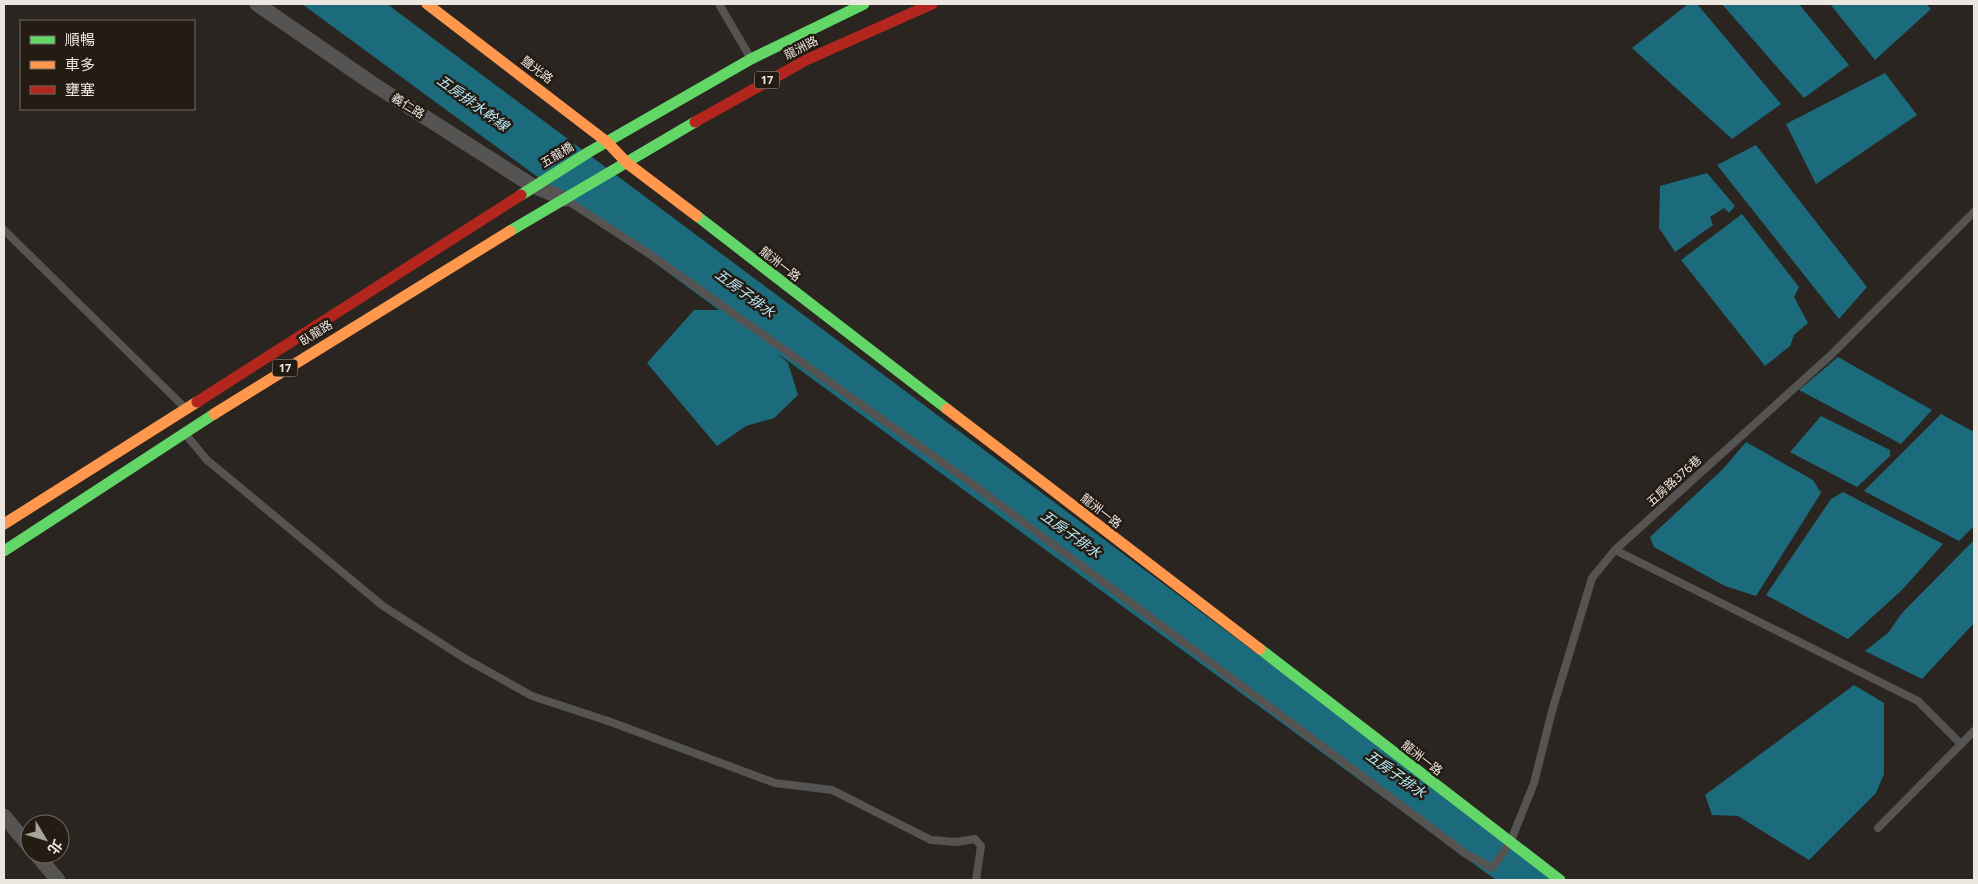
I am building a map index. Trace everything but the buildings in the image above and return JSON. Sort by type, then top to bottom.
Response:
[{"type":"main road","name":"鹽光路","points":[[427,4],[608,142],[627,163]]},
{"type":"main road","name":"龍洲路","points":[[589,152],[751,59],[849,6],[864,4]]},
{"type":"main road","name":"龍洲路","points":[[569,196],[763,82],[866,30],[932,4]]},
{"type":"main road","name":"五龍橋","points":[[537,183],[589,152]]},
{"type":"main road","name":"龍洲一路","points":[[627,163],[1560,880]]},
{"type":"main road","name":"臥龍路","points":[[4,524],[537,183]]},
{"type":"main road","name":"臥龍路","points":[[4,551],[184,432],[386,305],[569,196]]},
{"type":"street","name":"義仁路","points":[[256,4],[373,84],[537,183],[569,196]]},
{"type":"street","points":[[4,816],[20,835]]},
{"type":"street","points":[[44,864],[58,880]]},
{"type":"lane","points":[[719,4],[751,59]]},
{"type":"lane","name":"五房路376巷","points":[[569,196],[782,347],[1050,542],[1466,854],[1492,868],[1510,843],[1534,783],[1552,711],[1592,578],[1615,550],[1831,355],[1974,212]]},
{"type":"lane","points":[[4,230],[184,408],[184,432],[207,460],[383,606],[464,658],[532,696],[608,721],[775,783],[832,790],[931,840],[956,842],[975,839],[981,846],[976,880]]},
{"type":"lane","points":[[1615,550],[1918,701],[1961,744]]},
{"type":"lane","points":[[1878,828],[1974,731]]},
{"type":"water","points":[[302,4],[387,4],[1560,880],[1496,880],[777,353],[788,363],[798,395],[774,418],[746,426],[717,446],[647,363],[694,310],[719,310]]},
{"type":"water","points":[[1688,4],[1697,4],[1781,104],[1732,139],[1632,48]]},
{"type":"water","points":[[1722,4],[1799,4],[1849,65],[1804,98]]},
{"type":"water","points":[[1830,4],[1926,4],[1931,9],[1875,60]]},
{"type":"water","points":[[1885,73],[1917,115],[1816,184],[1786,124]]},
{"type":"water","points":[[1756,145],[1867,287],[1839,319],[1717,165]]},
{"type":"water","points":[[1707,173],[1735,206],[1729,213],[1724,208],[1710,217],[1713,225],[1675,252],[1659,228],[1660,186]]},
{"type":"water","points":[[1742,214],[1799,287],[1794,297],[1808,323],[1794,335],[1790,346],[1765,366],[1681,260]]},
{"type":"water","points":[[1838,357],[1932,410],[1901,444],[1799,390]]},
{"type":"water","points":[[1941,414],[1974,432],[1974,526],[1959,541],[1864,491]]},
{"type":"water","points":[[1821,416],[1890,450],[1890,456],[1857,487],[1790,452]]},
{"type":"water","points":[[1746,442],[1813,480],[1821,493],[1756,596],[1725,586],[1654,547],[1650,537],[1723,469]]},
{"type":"water","points":[[1843,492],[1943,544],[1902,590],[1848,639],[1766,595],[1831,499]]},
{"type":"water","points":[[1974,540],[1974,623],[1922,679],[1865,651],[1888,633],[1902,613]]},
{"type":"water","points":[[1854,685],[1884,703],[1884,774],[1876,793],[1809,860],[1738,816],[1712,815],[1705,795]]},
{"type":"traffic: fast","points":[[521,195],[589,152],[751,59],[864,4]]},
{"type":"traffic: fast","points":[[510,231],[695,122]]},
{"type":"traffic: fast","points":[[697,216],[947,409]]},
{"type":"traffic: fast","points":[[4,551],[214,414]]},
{"type":"traffic: fast","points":[[1260,649],[1560,880]]},
{"type":"traffic: slow","points":[[427,4],[607,142],[627,163],[697,216]]},
{"type":"traffic: slow","points":[[214,414],[510,231]]},
{"type":"traffic: slow","points":[[4,524],[197,402]]},
{"type":"traffic: slow","points":[[947,409],[1260,649]]},
{"type":"traffic: jam","points":[[695,122],[806,60],[932,4]]},
{"type":"traffic: jam","points":[[197,402],[521,195]]},
{"type":"water label","name":"五房排水幹線","points":[[473,103]]},
{"type":"water label","name":"五房子排水","points":[[745,293]]},
{"type":"water label","name":"五房子排水","points":[[1071,534]]},
{"type":"water label","name":"五房子排水","points":[[1396,774]]}]
